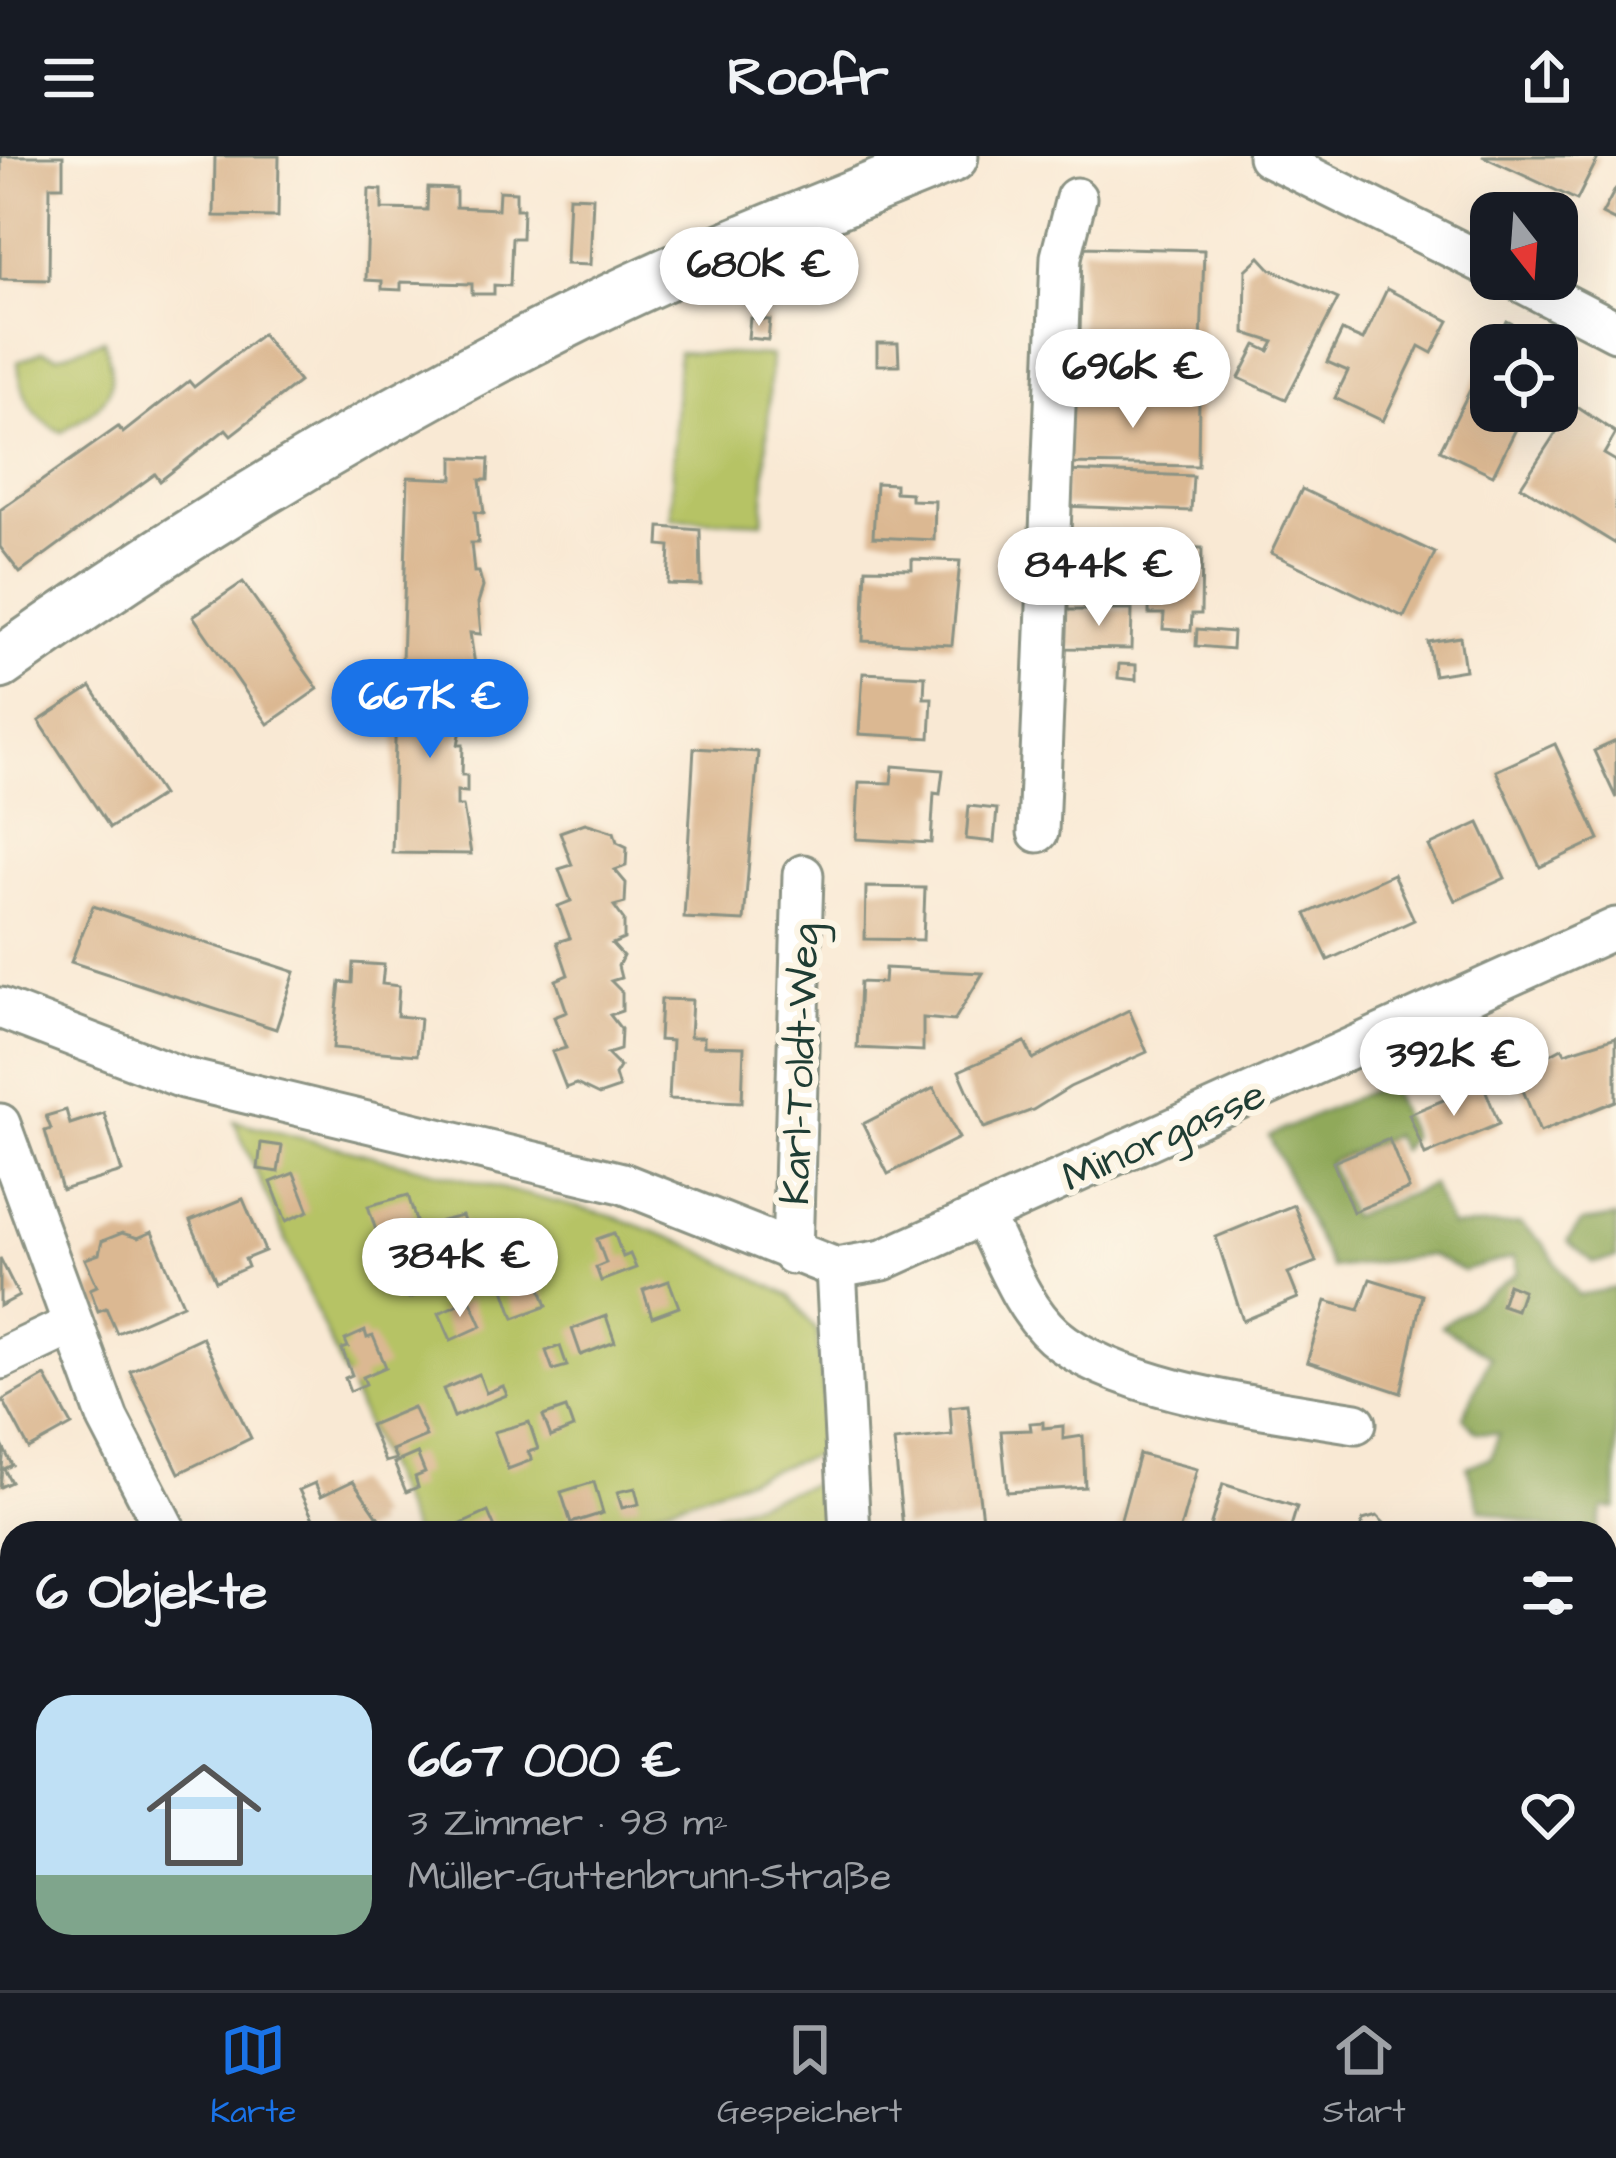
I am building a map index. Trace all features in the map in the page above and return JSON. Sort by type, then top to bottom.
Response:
[{"type":"main road","points":[[0,663],[113,582],[376,422],[570,320],[700,259],[952,156]]},
{"type":"street","points":[[1268,156],[1470,257]]},
{"type":"street","points":[[1038,832],[1061,257],[1076,198]]},
{"type":"street","points":[[1556,300],[1616,332]]},
{"type":"street","name":"Karl-Toldt-Weg","points":[[792,1254],[803,875]]},
{"type":"street","name":"Minorgasse","points":[[836,1268],[883,1260],[1616,928]]},
{"type":"street","points":[[0,1008],[183,1078],[622,1183],[836,1268],[849,1521]]},
{"type":"street","points":[[0,1124],[108,1419],[161,1521]]},
{"type":"street","points":[[983,1216],[1028,1301],[1052,1335],[1095,1362],[1223,1402],[1356,1423]]},
{"type":"street","points":[[0,1359],[72,1324]]},
{"type":"green space","points":[[104,340],[111,374],[107,396],[62,432],[52,427],[30,404],[18,362],[43,351],[58,356]]},
{"type":"green space","points":[[678,352],[771,356],[763,522],[671,518]]},
{"type":"green space","points":[[1388,1083],[1411,1137],[1401,1150],[1393,1135],[1329,1162],[1351,1217],[1432,1185],[1451,1227],[1520,1224],[1543,1243],[1578,1295],[1616,1288],[1616,1509],[1603,1508],[1600,1521],[1522,1521],[1480,1509],[1467,1467],[1491,1457],[1499,1434],[1476,1432],[1463,1417],[1490,1357],[1441,1326],[1518,1273],[1514,1257],[1463,1271],[1430,1255],[1331,1268],[1269,1136]]},
{"type":"green space","points":[[234,1121],[615,1217],[687,1244],[790,1296],[817,1332],[830,1450],[624,1521],[408,1521]]},
{"type":"green space","points":[[1616,1217],[1616,1258],[1594,1263],[1567,1241],[1582,1222]]},
{"type":"green space","points":[[823,1481],[838,1490],[841,1521],[728,1521],[717,1514]]},
{"type":"building","points":[[1,156],[63,156],[63,186],[50,186],[49,280],[0,279]]},
{"type":"building","points":[[215,156],[279,156],[278,217],[214,216]]},
{"type":"building","points":[[1482,156],[1599,156],[1578,198],[1578,192],[1560,192]]},
{"type":"building","points":[[428,188],[456,189],[456,207],[498,209],[499,191],[516,192],[516,209],[523,209],[522,238],[512,238],[510,286],[494,285],[494,294],[472,294],[472,284],[401,282],[401,290],[382,289],[382,281],[366,280],[369,189],[382,190],[382,209],[427,210]]},
{"type":"building","points":[[1616,188],[1616,221],[1602,214]]},
{"type":"building","points":[[569,196],[593,197],[590,265],[566,264]]},
{"type":"building","points":[[1082,247],[1204,250],[1200,380],[1079,376]]},
{"type":"building","points":[[1260,257],[1271,269],[1338,299],[1286,399],[1239,378],[1256,345],[1269,351],[1274,342],[1245,333],[1246,270]]},
{"type":"building","points":[[1387,289],[1449,321],[1432,353],[1419,346],[1383,421],[1335,398],[1348,371],[1327,362],[1342,331],[1363,340]]},
{"type":"building","points":[[750,318],[770,320],[768,340],[748,338]]},
{"type":"building","points":[[262,334],[299,382],[231,435],[226,429],[160,481],[155,474],[20,573],[0,547],[0,510],[118,427],[123,433],[189,381],[194,387]]},
{"type":"building","points":[[877,343],[898,343],[899,365],[877,365]]},
{"type":"building","points":[[1470,390],[1470,432],[1514,432],[1493,475],[1440,450]]},
{"type":"building","points":[[1068,395],[1199,397],[1198,466],[1066,464]]},
{"type":"building","points":[[1578,408],[1616,433],[1604,454],[1616,461],[1616,544],[1521,486],[1556,432],[1578,432]]},
{"type":"building","points":[[453,457],[489,459],[488,480],[480,480],[484,513],[475,512],[478,543],[471,543],[474,572],[479,572],[483,587],[478,603],[481,634],[470,633],[475,665],[402,662],[408,477],[453,479]]},
{"type":"building","points":[[1065,471],[1193,476],[1191,511],[1063,506]]},
{"type":"building","points":[[876,483],[895,484],[895,492],[911,493],[911,500],[935,501],[934,540],[873,537]]},
{"type":"building","points":[[1302,489],[1435,553],[1404,617],[1271,553]]},
{"type":"building","points":[[660,527],[700,530],[701,585],[668,584],[670,546],[659,545]]},
{"type":"building","points":[[1151,547],[1202,548],[1201,614],[1192,614],[1191,631],[1163,629],[1164,614],[1149,614]]},
{"type":"building","points":[[912,559],[960,561],[952,645],[863,641],[866,568],[912,569]]},
{"type":"building","points":[[243,582],[318,689],[268,724],[193,616]]},
{"type":"building","points":[[1066,610],[1132,610],[1131,649],[1065,648]]},
{"type":"building","points":[[1197,629],[1233,632],[1232,649],[1196,646]]},
{"type":"building","points":[[1460,637],[1465,670],[1434,675],[1428,642]]},
{"type":"building","points":[[1119,664],[1136,665],[1136,680],[1118,678]]},
{"type":"building","points":[[397,668],[472,670],[475,702],[460,702],[464,714],[458,745],[463,745],[467,792],[457,791],[471,854],[392,853]]},
{"type":"building","points":[[863,673],[925,676],[924,698],[932,698],[930,738],[859,734]]},
{"type":"building","points":[[91,687],[162,795],[110,828],[39,721]]},
{"type":"building","points":[[1616,741],[1616,798],[1594,751]]},
{"type":"building","points":[[1555,744],[1599,839],[1540,867],[1496,771]]},
{"type":"building","points":[[694,748],[758,752],[744,921],[684,918]]},
{"type":"building","points":[[893,766],[943,770],[940,794],[934,793],[931,843],[856,839],[859,782],[891,783]]},
{"type":"building","points":[[969,806],[997,809],[994,842],[966,839]]},
{"type":"building","points":[[585,823],[614,832],[617,842],[627,847],[626,866],[615,870],[626,883],[625,903],[614,906],[624,920],[624,939],[612,944],[623,956],[618,966],[621,978],[611,981],[622,992],[622,1011],[610,1015],[621,1029],[620,1050],[607,1054],[620,1067],[615,1075],[619,1088],[599,1095],[576,1084],[566,1088],[552,1052],[566,1048],[554,1017],[567,1012],[556,980],[568,975],[557,942],[570,938],[558,906],[571,901],[559,869],[572,865],[560,832]]},
{"type":"building","points":[[1479,823],[1505,878],[1455,901],[1429,846]]},
{"type":"building","points":[[1393,874],[1414,920],[1328,960],[1306,914]]},
{"type":"building","points":[[866,887],[925,888],[923,940],[865,939]]},
{"type":"building","points":[[93,906],[295,972],[276,1029],[71,962]]},
{"type":"building","points":[[353,963],[384,965],[382,984],[399,986],[397,1016],[420,1018],[417,1055],[333,1048],[340,982],[352,983]]},
{"type":"building","points":[[885,968],[983,973],[954,1021],[923,1018],[923,1051],[857,1048],[860,982],[884,983]]},
{"type":"building","points":[[661,999],[692,1000],[690,1037],[704,1037],[704,1046],[744,1047],[742,1102],[669,1099],[672,1041],[659,1040]]},
{"type":"building","points":[[1129,1010],[1147,1052],[1070,1087],[1033,1110],[984,1128],[959,1071],[1025,1042],[1033,1059]]},
{"type":"building","points":[[1616,1037],[1616,1101],[1540,1132],[1516,1073],[1562,1048],[1565,1053]]},
{"type":"building","points":[[1483,1084],[1499,1124],[1425,1155],[1409,1114]]},
{"type":"building","points":[[934,1088],[959,1138],[888,1174],[863,1124]]},
{"type":"building","points":[[66,1110],[70,1124],[104,1113],[122,1172],[62,1190],[45,1131],[51,1129],[46,1116]]},
{"type":"building","points":[[1389,1139],[1409,1189],[1353,1212],[1333,1162]]},
{"type":"building","points":[[261,1143],[282,1146],[278,1172],[258,1169]]},
{"type":"building","points":[[294,1173],[309,1211],[286,1221],[271,1182]]},
{"type":"building","points":[[408,1195],[419,1231],[380,1243],[368,1206]]},
{"type":"building","points":[[243,1199],[265,1251],[245,1259],[248,1267],[216,1281],[190,1221]]},
{"type":"building","points":[[1294,1205],[1316,1262],[1288,1273],[1298,1298],[1243,1321],[1216,1237]]},
{"type":"building","points":[[462,1216],[469,1235],[455,1240],[451,1227],[443,1229],[441,1221]]},
{"type":"building","points":[[152,1232],[183,1304],[117,1333],[106,1308],[98,1311],[90,1289],[97,1286],[85,1259],[99,1254],[102,1241],[122,1233],[138,1238]]},
{"type":"building","points":[[614,1233],[623,1257],[630,1254],[636,1268],[601,1281],[596,1267],[606,1263],[597,1239]]},
{"type":"building","points":[[0,1258],[19,1296],[0,1306]]},
{"type":"building","points":[[445,1259],[453,1283],[409,1298],[401,1274]]},
{"type":"building","points":[[533,1265],[547,1306],[514,1318],[500,1277]]},
{"type":"building","points":[[1370,1279],[1422,1295],[1401,1393],[1307,1362],[1326,1301],[1359,1310]]},
{"type":"building","points":[[669,1281],[679,1307],[652,1317],[643,1290]]},
{"type":"building","points":[[1508,1284],[1523,1290],[1516,1310],[1501,1305]]},
{"type":"building","points":[[470,1299],[482,1326],[451,1340],[439,1313]]},
{"type":"building","points":[[606,1316],[615,1342],[581,1355],[572,1329]]},
{"type":"building","points":[[365,1331],[367,1338],[373,1336],[386,1367],[363,1377],[366,1384],[350,1391],[345,1378],[352,1375],[342,1349],[348,1347],[345,1340]]},
{"type":"building","points":[[202,1337],[251,1438],[179,1473],[130,1371]]},
{"type":"building","points":[[560,1346],[567,1366],[553,1370],[546,1351]]},
{"type":"building","points":[[479,1374],[486,1393],[503,1386],[507,1395],[454,1417],[443,1389]]},
{"type":"building","points":[[45,1376],[72,1425],[29,1449],[3,1400]]},
{"type":"building","points":[[968,1405],[982,1519],[902,1521],[894,1441],[952,1435],[950,1407]]},
{"type":"building","points":[[413,1407],[426,1436],[392,1450],[396,1459],[385,1462],[370,1425]]},
{"type":"building","points":[[566,1408],[573,1428],[551,1437],[543,1416]]},
{"type":"building","points":[[529,1422],[538,1449],[528,1452],[532,1460],[508,1469],[494,1432]]},
{"type":"building","points":[[1043,1422],[1043,1428],[1063,1426],[1063,1439],[1083,1436],[1085,1487],[1007,1492],[1001,1431],[1031,1430],[1030,1423]]},
{"type":"building","points":[[4,1449],[12,1465],[4,1469],[11,1482],[0,1487]]},
{"type":"building","points":[[417,1453],[425,1473],[415,1477],[418,1487],[406,1492],[394,1463]]},
{"type":"building","points":[[1139,1454],[1197,1469],[1182,1521],[1120,1521]]},
{"type":"building","points":[[353,1481],[378,1517],[372,1521],[314,1521],[299,1490],[315,1483],[321,1496]]},
{"type":"building","points":[[594,1482],[603,1513],[570,1521],[561,1492]]},
{"type":"building","points":[[1223,1484],[1297,1507],[1293,1521],[1212,1521]]},
{"type":"building","points":[[635,1488],[639,1504],[622,1508],[617,1492]]},
{"type":"building","points":[[488,1512],[492,1521],[468,1521]]}]
